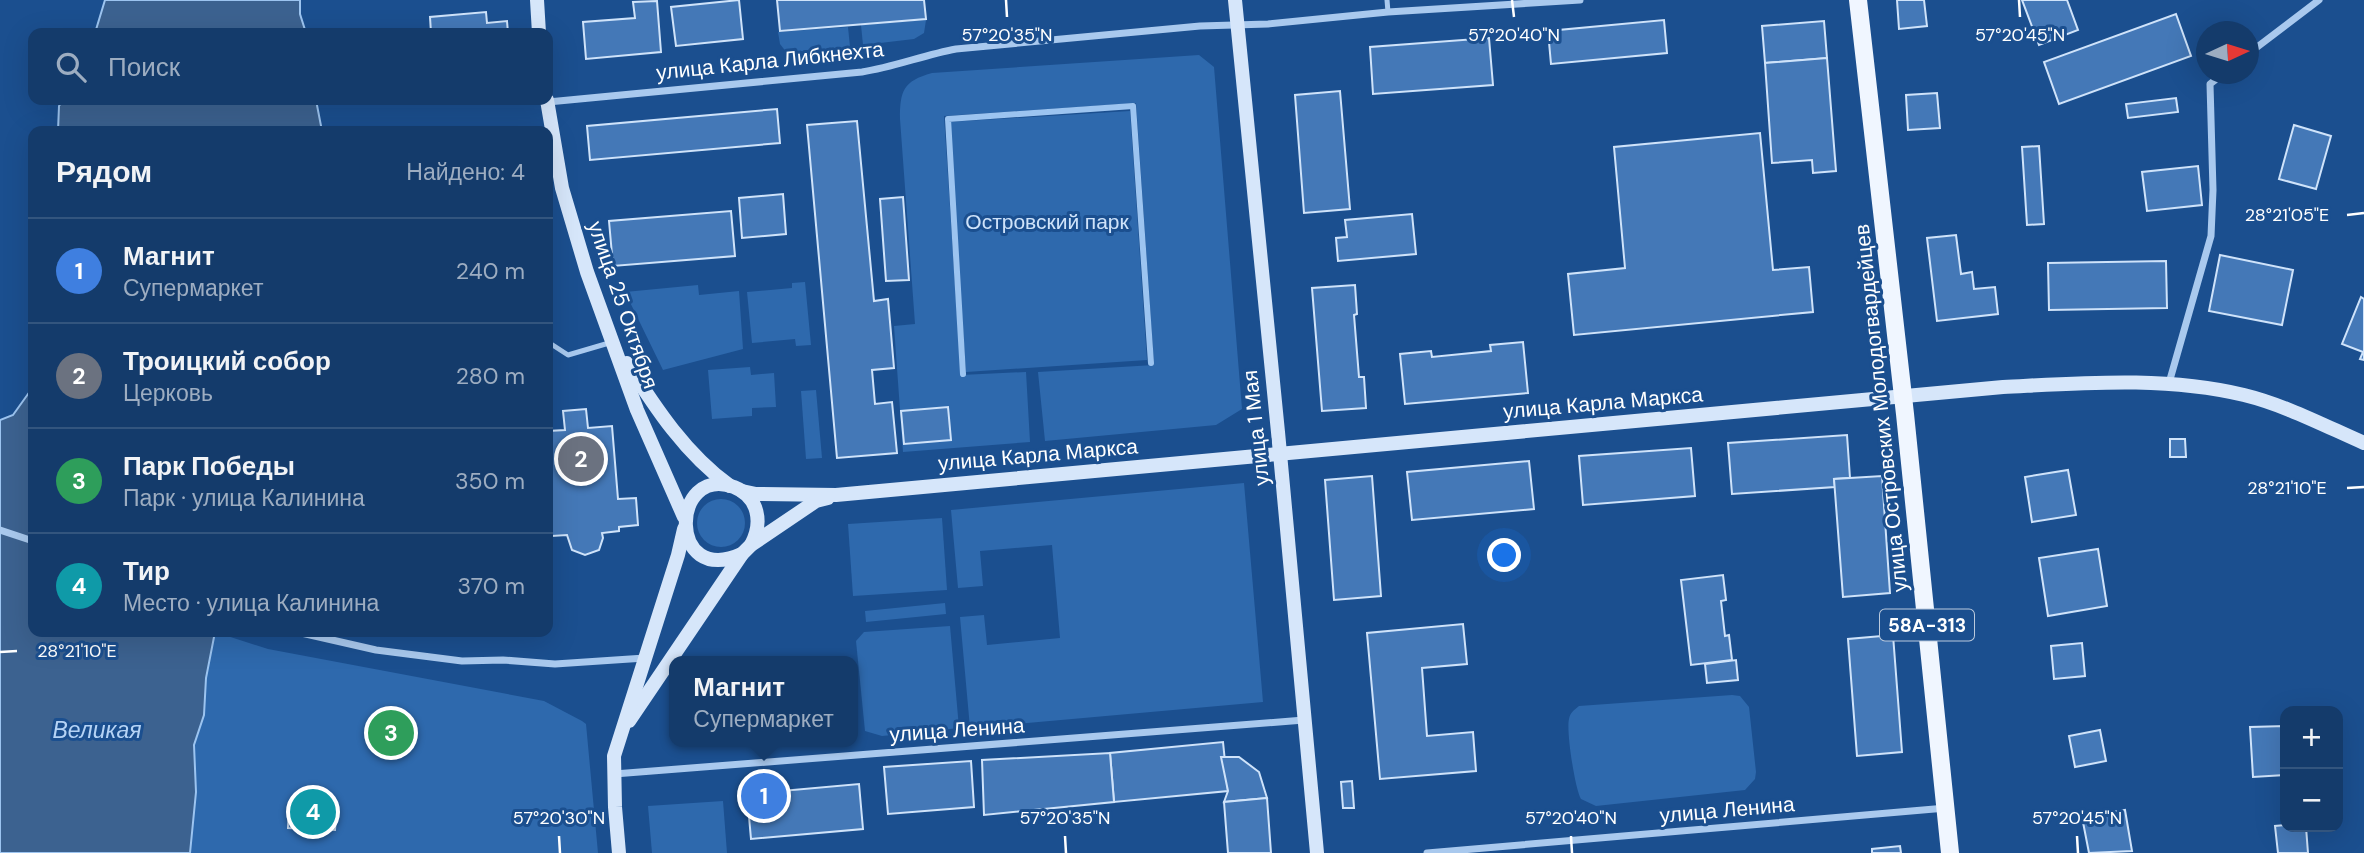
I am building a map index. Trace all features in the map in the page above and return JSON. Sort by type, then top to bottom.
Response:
[{"type":"main road","points":[[537,0],[539,28]]},
{"type":"main road","name":"улица 1 Мая","points":[[1235,0],[1317,853]]},
{"type":"main road","name":"улица Островских Молодогвардейцев","points":[[1858,0],[1903,397],[1950,853]]},
{"type":"main road","name":"улица 25 Октября","points":[[547,105],[549,126]]},
{"type":"main road","name":"улица 25 Октября","points":[[553,148],[587,272],[637,410],[684,523]]},
{"type":"main road","points":[[614,341],[668,425],[710,471],[751,499],[757,510],[757,534],[674,656]]},
{"type":"main road","name":"улица Карла Маркса","points":[[836,495],[2003,387],[2138,382],[2202,387],[2246,396],[2364,443]]},
{"type":"main road","points":[[619,853],[614,756],[678,555],[688,505],[706,488],[718,485],[756,494],[836,495]]},
{"type":"main road","points":[[684,523],[689,541],[696,551],[719,560],[731,559],[816,501],[836,495]]},
{"type":"main road","points":[[620,735],[669,664]]},
{"type":"street","name":"улица Карла Либкнехта","points":[[553,100],[862,72],[956,49],[1200,26],[1580,0]]},
{"type":"street","points":[[2259,46],[2319,0]]},
{"type":"street","points":[[2169,384],[2211,236],[2213,190],[2210,84]]},
{"type":"street","points":[[0,530],[28,539]]},
{"type":"street","points":[[320,637],[376,650],[462,661],[503,660],[555,664],[645,659]]},
{"type":"street","name":"улица Ленина","points":[[614,774],[1304,720]]},
{"type":"street","name":"улица Ленина","points":[[1427,853],[1946,808]]},
{"type":"lane","points":[[1387,0],[1388,12]]},
{"type":"lane","points":[[553,345],[568,355],[614,341]]},
{"type":"green space","points":[[926,20],[924,33],[914,39],[863,45],[861,25]]},
{"type":"green space","points":[[848,27],[850,47],[787,53],[780,44],[778,32]]},
{"type":"green space","points":[[1199,55],[1214,67],[1242,409],[1216,425],[1045,441],[1038,372],[1154,365],[1136,103],[944,116],[961,375],[1026,372],[1030,442],[903,452],[894,326],[915,324],[900,119],[902,94],[905,89],[915,80],[932,73]]},
{"type":"green space","name":"Островский парк","points":[[1130,111],[1147,360],[966,372],[948,122]]},
{"type":"green space","points":[[805,282],[811,345],[796,346],[795,339],[752,343],[747,292],[792,288],[792,283]]},
{"type":"green space","points":[[698,285],[699,295],[739,291],[743,349],[663,370],[625,292]]},
{"type":"green space","points":[[750,367],[751,375],[774,373],[776,407],[752,408],[752,416],[712,419],[708,370]]},
{"type":"green space","points":[[816,390],[822,458],[806,459],[801,391]]},
{"type":"green space","points":[[1244,483],[1263,702],[970,728],[960,617],[984,615],[987,645],[1060,638],[1052,545],[980,551],[983,586],[958,588],[951,510]]},
{"type":"green space","points":[[721,499],[738,506],[745,523],[738,540],[721,547],[704,540],[697,523],[704,506]]},
{"type":"green space","points":[[942,518],[947,590],[853,596],[848,524]]},
{"type":"green space","points":[[945,603],[946,614],[866,622],[865,611]]},
{"type":"green space","points":[[950,626],[959,728],[882,736],[865,731],[856,641],[864,632]]},
{"type":"green space","points":[[214,637],[231,637],[268,649],[544,701],[586,724],[598,853],[190,853],[196,792],[194,745],[204,715],[206,678]]},
{"type":"green space","points":[[1740,696],[1749,707],[1756,772],[1755,779],[1745,790],[1596,806],[1581,799],[1574,772],[1568,725],[1570,715],[1579,706]]},
{"type":"green space","points":[[723,801],[727,853],[652,853],[648,806]]},
{"type":"water","points":[[105,0],[300,0],[300,14],[304,28],[97,28]]},
{"type":"water","points":[[317,105],[321,126],[58,126],[59,106]]},
{"type":"water","name":"Великая","points":[[28,394],[28,637],[214,637],[206,678],[204,715],[194,745],[196,792],[190,853],[0,853],[0,420],[13,415]]},
{"type":"building","points":[[739,0],[743,39],[676,46],[671,7]]},
{"type":"building","points":[[777,0],[924,0],[926,19],[780,31]]},
{"type":"building","points":[[1897,0],[1924,0],[1927,26],[1899,29]]},
{"type":"building","points":[[2022,0],[2067,0],[2078,30],[2039,45]]},
{"type":"building","points":[[657,1],[661,52],[586,59],[583,22],[635,18],[633,2]]},
{"type":"building","points":[[486,12],[487,23],[507,21],[508,28],[431,28],[430,17]]},
{"type":"building","points":[[2176,14],[2191,56],[2059,104],[2044,62]]},
{"type":"building","points":[[1664,20],[1667,53],[1551,64],[1548,31]]},
{"type":"building","points":[[1824,21],[1827,58],[1765,63],[1762,26]]},
{"type":"building","points":[[1489,38],[1493,85],[1373,94],[1370,47]]},
{"type":"building","points":[[1827,58],[1836,171],[1813,173],[1812,160],[1772,163],[1765,63]]},
{"type":"building","points":[[1340,91],[1350,209],[1304,213],[1295,95]]},
{"type":"building","points":[[1937,93],[1940,128],[1908,130],[1906,95]]},
{"type":"building","points":[[2176,98],[2178,112],[2128,118],[2126,104]]},
{"type":"building","points":[[777,109],[780,143],[590,160],[587,126]]},
{"type":"building","points":[[857,121],[874,301],[888,299],[894,368],[872,370],[875,404],[892,402],[897,453],[837,458],[807,125]]},
{"type":"building","points":[[2294,125],[2331,136],[2316,189],[2279,179]]},
{"type":"building","points":[[1760,133],[1773,270],[1809,267],[1813,312],[1574,335],[1568,274],[1625,268],[1614,147]]},
{"type":"building","points":[[2039,146],[2044,224],[2027,225],[2022,147]]},
{"type":"building","points":[[2198,166],[2202,205],[2147,211],[2142,172]]},
{"type":"building","points":[[783,194],[786,234],[742,238],[739,198]]},
{"type":"building","points":[[903,197],[909,280],[886,281],[880,199]]},
{"type":"building","points":[[731,211],[735,256],[613,266],[609,221]]},
{"type":"building","points":[[1412,214],[1416,254],[1338,261],[1336,238],[1347,237],[1345,220]]},
{"type":"building","points":[[1956,235],[1961,274],[1972,272],[1974,289],[1995,287],[1998,314],[1937,321],[1927,238]]},
{"type":"building","points":[[2220,255],[2293,270],[2282,325],[2209,311]]},
{"type":"building","points":[[2166,261],[2167,308],[2049,310],[2048,263]]},
{"type":"building","points":[[1355,285],[1357,314],[1354,315],[1359,377],[1364,377],[1366,408],[1322,411],[1312,288]]},
{"type":"building","points":[[2361,297],[2364,299],[2364,360],[2360,359],[2363,352],[2342,344]]},
{"type":"building","points":[[1523,342],[1528,393],[1405,404],[1400,354],[1431,351],[1432,357],[1491,351],[1490,345]]},
{"type":"building","points":[[948,407],[951,440],[904,444],[901,411]]},
{"type":"building","points":[[586,409],[588,428],[612,426],[618,499],[636,498],[638,525],[619,527],[619,531],[602,533],[599,550],[585,555],[572,550],[567,535],[553,536],[553,431],[565,430],[563,411]]},
{"type":"building","points":[[1847,435],[1850,478],[1834,479],[1835,487],[1732,494],[1728,443]]},
{"type":"building","points":[[2170,439],[2185,439],[2186,457],[2170,457]]},
{"type":"building","points":[[1691,448],[1695,496],[1583,505],[1579,456]]},
{"type":"building","points":[[1529,461],[1534,509],[1412,520],[1407,472]]},
{"type":"building","points":[[2068,470],[2076,515],[2032,522],[2025,477]]},
{"type":"building","points":[[1372,476],[1381,596],[1334,600],[1325,480]]},
{"type":"building","points":[[1882,476],[1890,593],[1843,597],[1834,479]]},
{"type":"building","points":[[2098,549],[2107,606],[2048,616],[2039,558]]},
{"type":"building","points":[[1723,575],[1726,600],[1721,601],[1725,636],[1729,635],[1732,660],[1691,665],[1681,580]]},
{"type":"building","points":[[1463,624],[1467,664],[1422,668],[1427,736],[1473,732],[1476,771],[1380,779],[1367,633]]},
{"type":"building","points":[[1893,635],[1902,752],[1857,756],[1848,639]]},
{"type":"building","points":[[2082,643],[2085,676],[2054,679],[2051,646]]},
{"type":"building","points":[[1736,660],[1738,680],[1707,683],[1705,664]]},
{"type":"building","points":[[2280,726],[2280,775],[2253,777],[2250,727]]},
{"type":"building","points":[[2100,730],[2106,761],[2075,767],[2069,736]]},
{"type":"building","points":[[1223,742],[1228,791],[1114,802],[1110,753]]},
{"type":"building","points":[[1110,753],[1114,802],[984,815],[982,760]]},
{"type":"building","points":[[1221,757],[1239,757],[1259,772],[1267,798],[1224,802],[1228,791]]},
{"type":"building","points":[[971,761],[974,807],[888,814],[884,767]]},
{"type":"building","points":[[1352,781],[1354,808],[1343,808],[1341,782]]},
{"type":"building","points":[[859,784],[863,829],[751,839],[747,794]]},
{"type":"building","points":[[1267,798],[1271,853],[1228,853],[1224,802]]},
{"type":"building","points":[[289,804],[337,806],[335,830],[288,828]]},
{"type":"building","points":[[2125,810],[2132,851],[2089,853],[2082,817]]},
{"type":"building","points":[[2275,826],[2280,826],[2280,832],[2306,832],[2308,853],[2278,853]]},
{"type":"building","points":[[1900,846],[1901,853],[1872,853],[1872,849]]},
{"type":"waterway","points":[[963,374],[948,119],[1133,106],[1151,363]]},
{"type":"place","name":"Троицкий собор","points":[[581,459]]},
{"type":"place","name":"Парк Победы","points":[[391,733]]},
{"type":"place","name":"Магнит","points":[[764,796]]},
{"type":"place","name":"Тир","points":[[313,812]]}]
